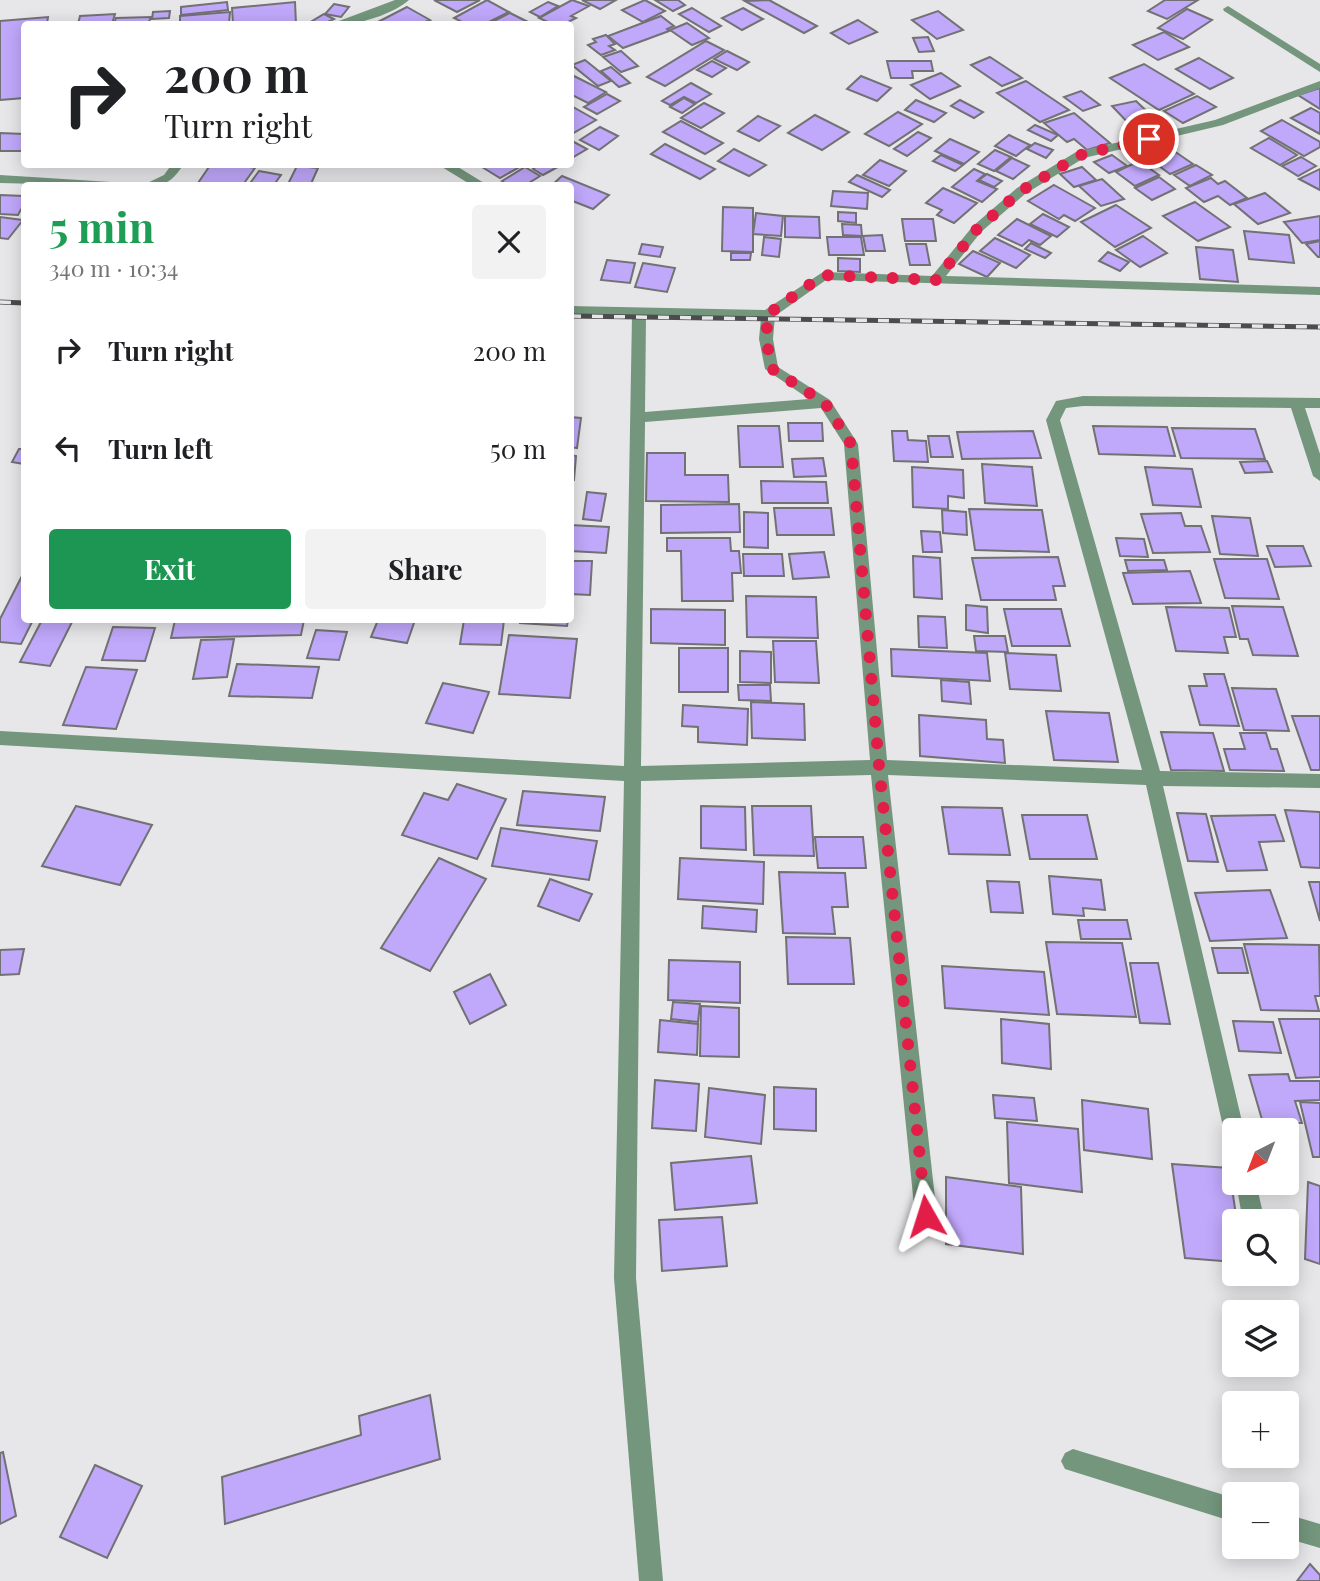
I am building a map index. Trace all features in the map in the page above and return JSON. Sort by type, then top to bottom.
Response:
[{"type":"street","points":[[343,21],[404,0]]},
{"type":"street","points":[[1228,9],[1320,69]]},
{"type":"street","points":[[363,21],[368,11]]},
{"type":"street","points":[[936,280],[977,229],[1021,191],[1080,155],[1219,123],[1320,84]]},
{"type":"street","points":[[158,182],[168,178],[175,168]]},
{"type":"street","points":[[450,168],[476,182]]},
{"type":"street","points":[[0,179],[48,182]]},
{"type":"street","points":[[574,310],[768,314],[823,275],[1320,290]]},
{"type":"street","points":[[639,313],[625,1278],[651,1581]]},
{"type":"street","points":[[768,314],[766,339],[772,369],[825,403],[851,444],[879,766],[926,1216]]},
{"type":"street","points":[[1231,1118],[1153,778],[1053,420],[1060,404],[1083,401],[1320,403]]},
{"type":"street","points":[[1296,402],[1320,476]]},
{"type":"street","points":[[636,418],[825,403]]},
{"type":"street","points":[[0,738],[632,774],[879,766],[1153,778],[1320,780]]},
{"type":"street","points":[[1073,1461],[1222,1506]]},
{"type":"street","points":[[1299,1530],[1320,1536]]},
{"type":"building","points":[[434,0],[480,0],[457,12]]},
{"type":"building","points":[[487,0],[509,12],[491,21],[460,21],[454,18]]},
{"type":"building","points":[[572,0],[589,6],[571,16],[576,18],[570,21],[546,21],[539,18]]},
{"type":"building","points":[[582,0],[616,0],[600,9]]},
{"type":"building","points":[[645,0],[665,11],[643,22],[622,10]]},
{"type":"building","points":[[655,0],[678,0],[685,5],[673,11]]},
{"type":"building","points":[[769,0],[817,26],[804,33],[745,1]]},
{"type":"building","points":[[1165,0],[1198,0],[1167,19],[1148,11]]},
{"type":"building","points":[[227,2],[228,10],[181,15],[181,7]]},
{"type":"building","points":[[295,2],[296,21],[233,21],[232,8]]},
{"type":"building","points":[[548,2],[558,6],[540,17],[530,12]]},
{"type":"building","points":[[334,4],[349,7],[341,17],[325,14]]},
{"type":"building","points":[[407,7],[430,20],[428,21],[380,21]]},
{"type":"building","points":[[692,8],[721,26],[709,32],[679,14]]},
{"type":"building","points":[[743,8],[763,19],[742,30],[722,18]]},
{"type":"building","points":[[1187,9],[1212,20],[1183,39],[1158,28]]},
{"type":"building","points":[[170,11],[169,18],[152,19],[153,12]]},
{"type":"building","points":[[938,11],[963,30],[937,39],[912,20]]},
{"type":"building","points":[[230,12],[229,21],[180,21],[180,16]]},
{"type":"building","points":[[510,13],[526,21],[494,21]]},
{"type":"building","points":[[115,14],[113,21],[79,21],[80,16]]},
{"type":"building","points":[[324,14],[334,19],[330,21],[312,21]]},
{"type":"building","points":[[661,16],[674,26],[667,29],[669,31],[623,48],[608,36]]},
{"type":"building","points":[[48,17],[47,21],[21,21],[21,98],[0,100],[0,21]]},
{"type":"building","points":[[151,17],[149,21],[115,21],[116,18]]},
{"type":"building","points":[[858,20],[877,32],[849,44],[831,33]]},
{"type":"building","points":[[687,23],[709,38],[692,45],[670,30]]},
{"type":"building","points":[[1164,32],[1189,47],[1158,60],[1133,45]]},
{"type":"building","points":[[606,35],[615,44],[609,46],[615,50],[601,55],[588,45],[596,42],[593,39]]},
{"type":"building","points":[[928,37],[934,51],[919,52],[913,38]]},
{"type":"building","points":[[706,41],[724,50],[665,86],[647,77]]},
{"type":"building","points":[[621,51],[638,66],[621,72],[603,57]]},
{"type":"building","points":[[727,51],[749,62],[737,70],[714,59]]},
{"type":"building","points":[[990,57],[1022,78],[1002,86],[971,65]]},
{"type":"building","points":[[1199,58],[1233,78],[1210,89],[1176,69]]},
{"type":"building","points":[[585,60],[611,81],[598,86],[574,64]]},
{"type":"building","points":[[712,61],[726,68],[712,77],[697,70]]},
{"type":"building","points":[[887,61],[931,61],[933,71],[912,71],[913,78],[891,78]]},
{"type":"building","points":[[1144,64],[1194,94],[1159,110],[1110,78]]},
{"type":"building","points":[[611,67],[630,83],[619,87],[601,71]]},
{"type":"building","points":[[941,73],[960,86],[930,99],[911,85]]},
{"type":"building","points":[[574,76],[606,92],[588,103],[574,96]]},
{"type":"building","points":[[861,76],[891,88],[877,101],[847,89]]},
{"type":"building","points":[[1026,81],[1069,110],[1040,122],[997,93]]},
{"type":"building","points":[[691,83],[711,94],[696,103],[684,97],[670,105],[662,101]]},
{"type":"building","points":[[1320,88],[1320,109],[1298,95]]},
{"type":"building","points":[[1081,91],[1100,105],[1083,111],[1064,97]]},
{"type":"building","points":[[607,94],[620,101],[597,114],[584,107]]},
{"type":"building","points":[[1197,96],[1216,107],[1183,123],[1164,111]]},
{"type":"building","points":[[684,98],[695,104],[682,113],[670,107]]},
{"type":"building","points":[[916,100],[946,113],[934,122],[905,110]]},
{"type":"building","points":[[960,100],[983,112],[974,118],[951,106]]},
{"type":"building","points":[[1136,101],[1157,121],[1132,127],[1112,106]]},
{"type":"building","points":[[704,103],[724,113],[701,128],[681,118]]},
{"type":"building","points":[[574,108],[596,120],[574,133]]},
{"type":"building","points":[[1311,108],[1320,113],[1320,134],[1291,118]]},
{"type":"building","points":[[898,112],[922,124],[889,146],[865,134]]},
{"type":"building","points":[[1074,113],[1110,143],[1087,150],[1074,139],[1067,142],[1044,123]]},
{"type":"building","points":[[815,115],[849,132],[822,150],[788,133]]},
{"type":"building","points":[[758,116],[780,126],[759,141],[738,131]]},
{"type":"building","points":[[1282,120],[1320,142],[1320,147],[1304,156],[1261,131]]},
{"type":"building","points":[[681,121],[723,143],[705,154],[663,132]]},
{"type":"building","points":[[1035,125],[1058,135],[1051,141],[1028,130]]},
{"type":"building","points":[[600,127],[618,136],[599,150],[580,140]]},
{"type":"building","points":[[918,132],[931,138],[907,156],[894,149]]},
{"type":"building","points":[[0,133],[21,134],[21,151],[0,151]]},
{"type":"building","points":[[1009,135],[1030,145],[1016,156],[995,146]]},
{"type":"building","points":[[1269,138],[1297,155],[1280,165],[1251,148]]},
{"type":"building","points":[[950,139],[979,152],[964,164],[935,151]]},
{"type":"building","points":[[574,142],[587,149],[574,157]]},
{"type":"building","points":[[1035,143],[1053,150],[1046,158],[1027,149]]},
{"type":"building","points":[[665,144],[715,169],[700,179],[651,154]]},
{"type":"building","points":[[734,149],[766,165],[749,176],[718,161]]},
{"type":"building","points":[[995,150],[1011,157],[994,171],[978,164]]},
{"type":"building","points":[[1174,151],[1193,164],[1170,174],[1151,160]]},
{"type":"building","points":[[941,155],[963,165],[955,171],[933,161]]},
{"type":"building","points":[[1112,155],[1127,166],[1109,173],[1094,162]]},
{"type":"building","points":[[1301,157],[1316,166],[1298,176],[1282,166]]},
{"type":"building","points":[[1012,158],[1029,166],[1013,179],[996,171]]},
{"type":"building","points":[[880,160],[906,171],[889,186],[863,175]]},
{"type":"building","points":[[1139,161],[1159,175],[1135,186],[1116,172]]},
{"type":"building","points":[[1196,165],[1212,175],[1190,186],[1174,175]]},
{"type":"building","points":[[1082,167],[1096,180],[1074,187],[1060,174]]},
{"type":"building","points":[[208,168],[255,168],[245,182],[199,182]]},
{"type":"building","points":[[296,168],[318,168],[312,182],[289,182]]},
{"type":"building","points":[[484,168],[518,168],[500,178]]},
{"type":"building","points":[[523,168],[540,176],[530,182],[502,181]]},
{"type":"building","points":[[534,168],[556,168],[543,175]]},
{"type":"building","points":[[974,169],[985,174],[977,181],[997,189],[982,202],[952,187]]},
{"type":"building","points":[[1320,169],[1320,190],[1299,179]]},
{"type":"building","points":[[259,171],[281,175],[276,182],[251,182]]},
{"type":"building","points":[[987,174],[1002,181],[994,187],[979,180]]},
{"type":"building","points":[[857,175],[890,190],[882,197],[849,182]]},
{"type":"building","points":[[562,176],[609,195],[593,209],[574,202],[574,182],[555,182]]},
{"type":"building","points":[[1159,177],[1175,189],[1152,200],[1135,188]]},
{"type":"building","points":[[1211,178],[1218,184],[1225,181],[1247,198],[1230,205],[1218,196],[1204,202],[1186,188]]},
{"type":"building","points":[[1102,179],[1124,199],[1101,206],[1079,186]]},
{"type":"building","points":[[1054,185],[1095,208],[1075,221],[1064,215],[1059,219],[1028,201]]},
{"type":"building","points":[[943,188],[977,203],[954,223],[937,215],[942,210],[926,203]]},
{"type":"building","points":[[833,191],[868,193],[867,209],[831,206]]},
{"type":"building","points":[[1265,193],[1290,213],[1258,224],[1234,204]]},
{"type":"building","points":[[0,195],[21,196],[21,210],[18,215],[0,214]]},
{"type":"building","points":[[1195,202],[1230,227],[1198,241],[1163,216]]},
{"type":"building","points":[[1116,205],[1151,228],[1115,247],[1081,222]]},
{"type":"building","points":[[723,207],[753,208],[753,252],[722,251]]},
{"type":"building","points":[[838,212],[856,213],[856,223],[838,221]]},
{"type":"building","points":[[756,213],[783,216],[781,236],[753,234]]},
{"type":"building","points":[[1043,214],[1069,227],[1057,237],[1030,224]]},
{"type":"building","points":[[785,216],[819,217],[820,238],[785,237]]},
{"type":"building","points":[[1320,216],[1320,240],[1302,243],[1284,222]]},
{"type":"building","points":[[0,217],[21,220],[8,239],[0,238]]},
{"type":"building","points":[[902,219],[933,219],[936,241],[905,241]]},
{"type":"building","points":[[1017,219],[1051,236],[1040,245],[1029,240],[1022,246],[998,235]]},
{"type":"building","points":[[842,224],[861,225],[862,236],[843,235]]},
{"type":"building","points":[[1244,231],[1289,235],[1294,263],[1249,259]]},
{"type":"building","points":[[882,235],[885,251],[866,251],[863,236]]},
{"type":"building","points":[[1143,236],[1167,253],[1140,267],[1116,250]]},
{"type":"building","points":[[764,237],[781,239],[779,257],[762,255]]},
{"type":"building","points":[[827,237],[861,237],[864,255],[829,255]]},
{"type":"building","points":[[995,238],[1030,255],[1016,268],[980,251]]},
{"type":"building","points":[[1320,241],[1320,257],[1318,257],[1306,244]]},
{"type":"building","points":[[1031,243],[1051,253],[1045,258],[1025,249]]},
{"type":"building","points":[[642,244],[663,247],[660,257],[639,254]]},
{"type":"building","points":[[906,244],[926,244],[930,265],[910,265]]},
{"type":"building","points":[[1196,247],[1233,250],[1238,282],[1200,279]]},
{"type":"building","points":[[973,251],[1000,263],[987,277],[959,264]]},
{"type":"building","points":[[1108,252],[1129,262],[1120,271],[1099,261]]},
{"type":"building","points":[[731,253],[751,253],[750,260],[731,260]]},
{"type":"building","points":[[838,258],[860,259],[860,272],[838,271]]},
{"type":"building","points":[[607,260],[635,263],[630,283],[601,280]]},
{"type":"building","points":[[643,263],[675,268],[667,292],[635,287]]},
{"type":"building","points":[[574,417],[581,418],[577,448],[574,448]]},
{"type":"building","points":[[788,423],[822,423],[823,441],[789,441]]},
{"type":"building","points":[[738,426],[779,426],[783,467],[740,467]]},
{"type":"building","points":[[1093,426],[1167,427],[1175,456],[1099,454]]},
{"type":"building","points":[[1172,428],[1255,429],[1265,459],[1181,458]]},
{"type":"building","points":[[892,431],[907,431],[908,440],[926,441],[928,462],[894,461]]},
{"type":"building","points":[[1033,431],[1041,458],[962,459],[957,432]]},
{"type":"building","points":[[928,436],[949,436],[953,457],[931,457]]},
{"type":"building","points":[[19,449],[21,449],[21,464],[12,462]]},
{"type":"building","points":[[647,453],[685,453],[685,475],[728,475],[729,502],[646,501]]},
{"type":"building","points":[[823,458],[826,476],[794,477],[792,459]]},
{"type":"building","points":[[1267,461],[1272,472],[1245,473],[1240,462]]},
{"type":"building","points":[[982,464],[1032,467],[1037,506],[985,503]]},
{"type":"building","points":[[912,467],[963,470],[964,498],[948,496],[948,509],[913,507]]},
{"type":"building","points":[[1145,467],[1192,469],[1201,507],[1153,505]]},
{"type":"building","points":[[761,481],[826,482],[828,503],[762,503]]},
{"type":"building","points":[[587,492],[606,494],[601,521],[583,519]]},
{"type":"building","points":[[739,504],[740,532],[661,533],[661,505]]},
{"type":"building","points":[[774,508],[831,508],[834,535],[777,535]]},
{"type":"building","points":[[969,509],[1042,510],[1049,552],[975,550]]},
{"type":"building","points":[[942,510],[966,512],[967,535],[943,533]]},
{"type":"building","points":[[744,512],[768,513],[768,548],[744,547]]},
{"type":"building","points":[[1181,513],[1185,526],[1201,526],[1210,552],[1153,553],[1141,514]]},
{"type":"building","points":[[1212,516],[1250,518],[1258,556],[1220,554]]},
{"type":"building","points":[[574,525],[609,527],[606,553],[574,551]]},
{"type":"building","points":[[921,531],[940,532],[942,552],[923,552]]},
{"type":"building","points":[[667,538],[730,538],[731,551],[739,551],[741,573],[732,573],[733,601],[682,601],[681,551],[667,551]]},
{"type":"building","points":[[1116,538],[1144,539],[1148,557],[1120,556]]},
{"type":"building","points":[[1267,546],[1303,546],[1311,566],[1275,567]]},
{"type":"building","points":[[824,552],[829,577],[793,579],[789,554]]},
{"type":"building","points":[[743,554],[782,554],[784,576],[744,576]]},
{"type":"building","points":[[913,556],[940,558],[942,599],[914,597]]},
{"type":"building","points":[[1058,557],[1065,586],[1053,586],[1056,600],[981,600],[972,558]]},
{"type":"building","points":[[1214,559],[1267,559],[1279,599],[1225,598]]},
{"type":"building","points":[[1125,560],[1164,560],[1167,570],[1128,571]]},
{"type":"building","points":[[574,561],[592,561],[590,595],[574,594]]},
{"type":"building","points":[[1190,571],[1201,603],[1133,604],[1123,573]]},
{"type":"building","points":[[21,578],[21,623],[32,623],[21,644],[0,642],[0,619]]},
{"type":"building","points":[[746,596],[816,597],[818,638],[747,637]]},
{"type":"building","points":[[966,605],[987,607],[988,633],[966,630]]},
{"type":"building","points":[[1232,606],[1283,607],[1298,656],[1253,655],[1248,639],[1240,639]]},
{"type":"building","points":[[1166,607],[1229,608],[1236,637],[1224,637],[1228,653],[1176,651]]},
{"type":"building","points":[[651,609],[725,610],[725,645],[651,643]]},
{"type":"building","points":[[1004,609],[1061,609],[1070,646],[1012,646]]},
{"type":"building","points":[[918,616],[945,617],[947,648],[919,647]]},
{"type":"building","points":[[40,623],[72,623],[50,666],[20,662]]},
{"type":"building","points":[[174,623],[303,623],[301,635],[171,638]]},
{"type":"building","points":[[377,623],[414,623],[407,643],[371,637]]},
{"type":"building","points":[[464,623],[504,623],[501,645],[460,644]]},
{"type":"building","points":[[520,623],[568,623],[567,626]]},
{"type":"building","points":[[113,627],[155,628],[145,661],[102,660]]},
{"type":"building","points":[[316,630],[347,632],[339,660],[307,658]]},
{"type":"building","points":[[509,635],[577,639],[570,698],[499,694]]},
{"type":"building","points":[[974,636],[1005,636],[1008,652],[976,651]]},
{"type":"building","points":[[234,639],[227,677],[193,679],[201,640]]},
{"type":"building","points":[[773,641],[816,641],[819,683],[775,682]]},
{"type":"building","points":[[679,648],[728,648],[728,692],[679,692]]},
{"type":"building","points":[[891,649],[987,653],[990,681],[892,676]]},
{"type":"building","points":[[740,651],[771,652],[771,683],[740,682]]},
{"type":"building","points":[[1005,653],[1056,655],[1061,691],[1010,689]]},
{"type":"building","points":[[237,664],[319,667],[312,698],[229,696]]},
{"type":"building","points":[[86,667],[137,670],[116,729],[63,725]]},
{"type":"building","points":[[1204,674],[1224,674],[1239,726],[1200,725],[1189,686],[1207,686]]},
{"type":"building","points":[[941,680],[969,682],[971,704],[942,701]]},
{"type":"building","points":[[443,683],[489,692],[473,733],[426,723]]},
{"type":"building","points":[[738,685],[770,685],[771,701],[739,700]]},
{"type":"building","points":[[1232,688],[1276,689],[1289,731],[1244,730]]},
{"type":"building","points":[[751,702],[804,704],[805,740],[752,738]]},
{"type":"building","points":[[683,705],[748,709],[747,745],[698,742],[698,727],[682,726]]},
{"type":"building","points":[[1046,711],[1109,713],[1118,762],[1054,760]]},
{"type":"building","points":[[919,715],[986,720],[987,739],[1003,740],[1005,763],[920,756]]},
{"type":"building","points":[[1292,716],[1320,716],[1320,770],[1311,770]]},
{"type":"building","points":[[1161,732],[1213,733],[1224,771],[1171,770]]},
{"type":"building","points":[[1240,733],[1266,733],[1271,749],[1277,749],[1284,771],[1230,770],[1224,749],[1245,749]]},
{"type":"building","points":[[457,784],[506,799],[477,859],[402,835],[424,793],[448,800]]},
{"type":"building","points":[[523,791],[605,797],[600,831],[517,825]]},
{"type":"building","points":[[76,806],[152,825],[120,885],[42,866]]},
{"type":"building","points":[[701,806],[745,807],[746,850],[701,848]]},
{"type":"building","points":[[752,806],[811,806],[814,856],[754,855]]},
{"type":"building","points":[[942,807],[1002,808],[1010,855],[949,854]]},
{"type":"building","points":[[1285,810],[1320,812],[1320,868],[1301,867]]},
{"type":"building","points":[[1177,813],[1206,814],[1218,862],[1188,861]]},
{"type":"building","points":[[1022,815],[1087,815],[1097,859],[1030,859]]},
{"type":"building","points":[[1275,815],[1284,841],[1259,842],[1267,870],[1227,871],[1211,816]]},
{"type":"building","points":[[501,828],[597,841],[589,880],[492,866]]},
{"type":"building","points":[[815,837],[863,837],[866,868],[818,868]]},
{"type":"building","points":[[439,858],[486,879],[430,971],[381,948]]},
{"type":"building","points":[[680,858],[764,862],[763,904],[678,899]]},
{"type":"building","points":[[779,872],[845,873],[848,907],[832,907],[835,934],[783,933]]},
{"type":"building","points":[[1049,876],[1101,880],[1105,910],[1083,908],[1084,916],[1053,914]]},
{"type":"building","points":[[550,879],[592,894],[579,921],[538,906]]},
{"type":"building","points":[[987,881],[1019,882],[1023,913],[991,912]]},
{"type":"building","points":[[1309,882],[1320,882],[1320,921]]},
{"type":"building","points":[[1270,890],[1287,938],[1210,941],[1195,893]]},
{"type":"building","points":[[703,906],[757,910],[756,932],[702,928]]},
{"type":"building","points":[[1078,920],[1127,920],[1131,939],[1081,939]]},
{"type":"building","points":[[786,937],[850,938],[854,984],[788,984]]},
{"type":"building","points":[[1046,942],[1122,943],[1136,1017],[1057,1014]]},
{"type":"building","points":[[1244,944],[1319,945],[1320,996],[1315,996],[1319,1011],[1261,1010]]},
{"type":"building","points":[[1212,948],[1242,948],[1248,973],[1218,973]]},
{"type":"building","points":[[24,949],[19,974],[0,975],[0,950]]},
{"type":"building","points":[[669,960],[740,962],[740,1003],[668,1000]]},
{"type":"building","points":[[1130,963],[1158,963],[1170,1024],[1140,1023]]},
{"type":"building","points":[[942,966],[1044,972],[1049,1015],[945,1008]]},
{"type":"building","points":[[490,974],[506,1005],[470,1024],[454,992]]},
{"type":"building","points":[[673,1002],[700,1004],[698,1022],[671,1019]]},
{"type":"building","points":[[701,1006],[739,1008],[739,1057],[700,1056]]},
{"type":"building","points":[[1001,1019],[1049,1024],[1051,1069],[1002,1063]]},
{"type":"building","points":[[1279,1019],[1320,1019],[1320,1077],[1296,1078]]},
{"type":"building","points":[[660,1020],[698,1024],[697,1055],[658,1052]]},
{"type":"building","points":[[1233,1021],[1273,1022],[1281,1053],[1239,1051]]},
{"type":"building","points":[[1288,1074],[1290,1081],[1320,1081],[1320,1100],[1295,1101],[1302,1123],[1299,1123],[1299,1118],[1262,1118],[1249,1075]]},
{"type":"building","points":[[655,1080],[699,1084],[696,1131],[652,1128]]},
{"type":"building","points":[[774,1087],[816,1089],[816,1131],[774,1129]]},
{"type":"building","points":[[709,1088],[765,1095],[761,1144],[705,1137]]},
{"type":"building","points":[[993,1095],[1034,1098],[1037,1121],[995,1118]]},
{"type":"building","points":[[1082,1100],[1148,1109],[1152,1159],[1084,1150]]},
{"type":"building","points":[[1300,1102],[1320,1103],[1320,1157],[1313,1157]]},
{"type":"building","points":[[1007,1122],[1078,1129],[1082,1192],[1009,1183]]},
{"type":"building","points":[[751,1156],[757,1203],[675,1210],[671,1163]]},
{"type":"building","points":[[1172,1164],[1222,1168],[1222,1195],[1233,1195],[1235,1209],[1222,1209],[1222,1261],[1185,1258]]},
{"type":"building","points":[[946,1177],[1021,1187],[1023,1254],[946,1244]]},
{"type":"building","points":[[1308,1182],[1320,1186],[1320,1264],[1305,1259]]},
{"type":"building","points":[[722,1217],[727,1266],[662,1271],[659,1220]]},
{"type":"building","points":[[430,1395],[440,1459],[225,1524],[222,1477],[361,1435],[359,1416]]},
{"type":"building","points":[[3,1452],[16,1516],[0,1524],[0,1453]]},
{"type":"building","points":[[95,1465],[142,1486],[107,1558],[60,1537]]},
{"type":"building","points":[[1310,1564],[1320,1575],[1320,1581],[1297,1581]]},
{"type":"railway","points":[[0,302],[21,303]]},
{"type":"railway","points":[[574,316],[1320,327]]},
{"type":"route","points":[[926,1216],[879,766],[851,444],[825,403],[772,369],[766,339],[768,314],[823,275],[936,280],[977,229],[1021,191],[1080,155],[1149,139]]}]
